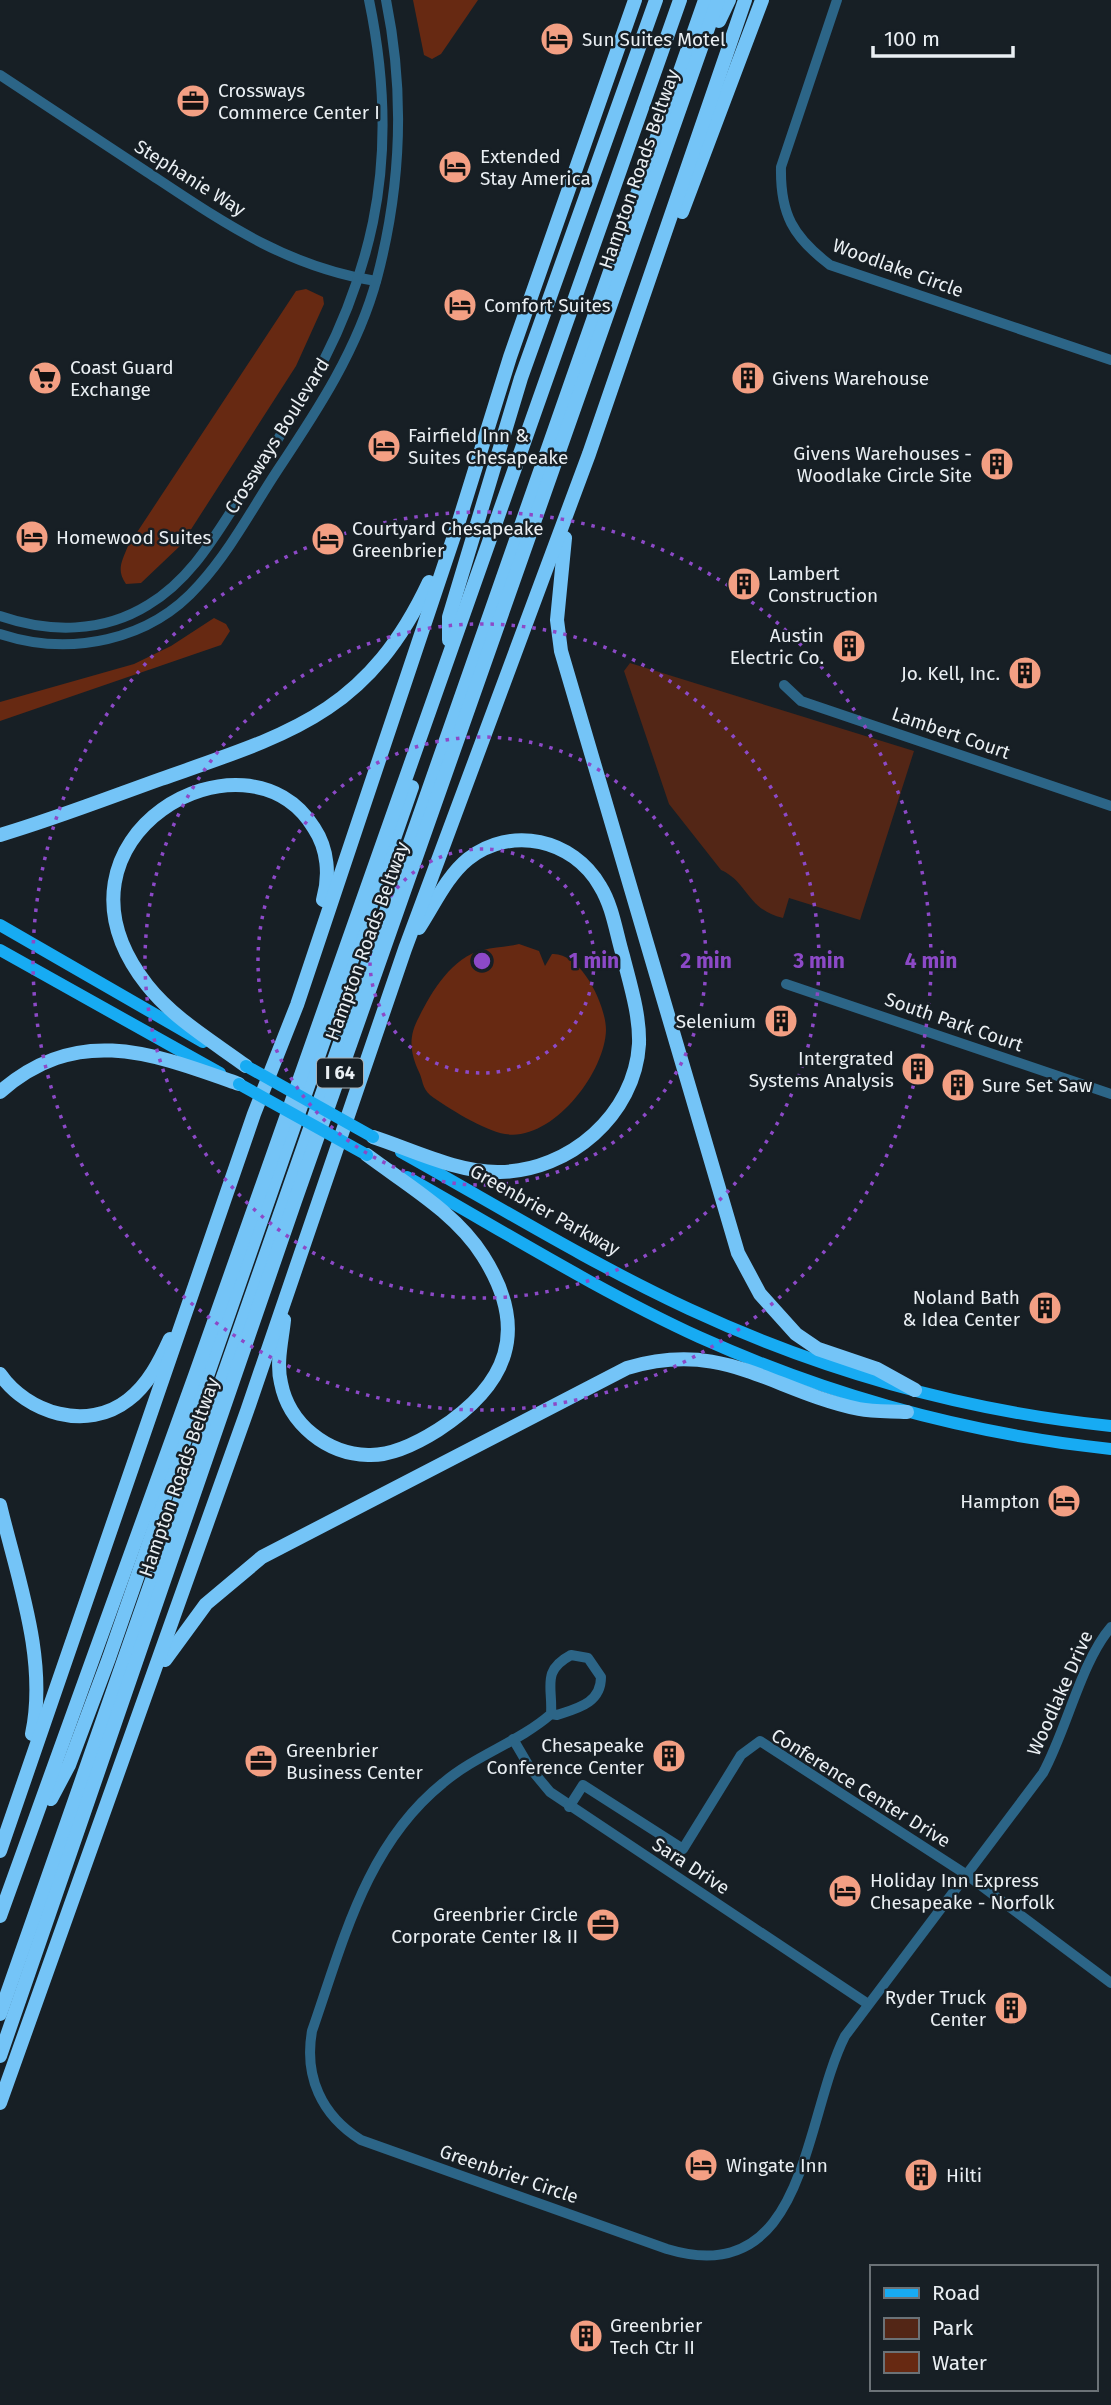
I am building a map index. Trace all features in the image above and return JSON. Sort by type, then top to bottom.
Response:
[{"type":"highway","points":[[0,1851],[254,1114],[296,1005],[459,521],[510,357],[635,0]]},
{"type":"highway","points":[[449,653],[449,617],[521,378],[656,0]]},
{"type":"highway","name":"Hampton Roads Beltway","points":[[0,1916],[680,0]]},
{"type":"highway","points":[[25,1847],[69,1765],[109,1658],[689,0]]},
{"type":"highway","points":[[0,2014],[705,0]]},
{"type":"highway","name":"Hampton Roads Beltway","points":[[0,2056],[304,1175],[718,0]]},
{"type":"highway","points":[[686,92],[729,0]]},
{"type":"highway","points":[[0,2103],[288,1290],[405,949],[589,454],[745,0]]},
{"type":"highway","points":[[648,286],[696,181],[762,0]]},
{"type":"highway","points":[[589,454],[568,525],[560,569],[556,620],[561,651],[738,1253],[760,1294],[796,1334],[818,1349],[877,1369],[915,1390]]},
{"type":"highway","points":[[0,835],[267,742],[315,719],[354,689],[391,649],[418,607],[459,521]]},
{"type":"highway","points":[[246,1066],[156,996],[136,970],[119,935],[113,906],[119,861],[134,835],[157,814],[202,792],[241,784],[280,794],[299,808],[312,823],[323,847],[327,880],[305,957],[296,1005]]},
{"type":"highway","points":[[373,1136],[484,1171],[512,1171],[540,1166],[579,1146],[607,1123],[623,1098],[637,1060],[636,1013],[608,903],[588,868],[565,850],[541,842],[518,840],[504,841],[479,852],[457,871],[405,949]]},
{"type":"highway","points":[[0,1092],[30,1070],[52,1061],[75,1054],[122,1050],[158,1056],[239,1084]]},
{"type":"highway","points":[[288,1290],[279,1365],[283,1392],[297,1420],[329,1446],[367,1455],[402,1448],[452,1422],[489,1387],[502,1362],[507,1331],[505,1305],[493,1273],[461,1228],[367,1155]]},
{"type":"highway","points":[[0,1374],[28,1402],[59,1414],[90,1415],[119,1406],[142,1387],[161,1358],[203,1268]]},
{"type":"highway","points":[[139,1712],[178,1639],[206,1604],[247,1567],[293,1539],[627,1368],[670,1358],[718,1361],[860,1409],[907,1412]]},
{"type":"highway","points":[[0,1505],[28,1625],[36,1679],[33,1730],[17,1799]]},
{"type":"main road","name":"Greenbrier Parkway","points":[[0,925],[590,1258],[688,1308],[804,1356],[915,1390],[1004,1410],[1111,1426]]},
{"type":"main road","name":"Greenbrier Parkway","points":[[0,950],[698,1336],[801,1378],[907,1412],[1000,1433],[1111,1449]]},
{"type":"street","name":"Crossways Boulevard","points":[[0,616],[50,628],[100,625],[147,606],[175,586],[208,547],[304,400],[331,351],[360,279],[373,219],[382,149],[379,63],[369,0]]},
{"type":"street","name":"Crossways Boulevard","points":[[0,634],[47,644],[97,642],[145,626],[187,598],[220,558],[322,403],[346,358],[376,281],[392,208],[398,142],[396,59],[386,0]]},
{"type":"street","name":"Woodlake Circle","points":[[837,0],[788,139],[781,167],[780,194],[789,222],[805,246],[830,265],[1111,360]]},
{"type":"street","name":"Stephanie Way","points":[[0,75],[270,250],[360,279],[376,281]]},
{"type":"street","name":"Lambert Court","points":[[784,685],[801,701],[1111,806]]},
{"type":"street","name":"South Park Court","points":[[786,984],[1111,1094]]},
{"type":"street","name":"Woodlake Drive","points":[[967,1875],[1043,1773],[1065,1731],[1091,1656],[1111,1626]]},
{"type":"street","name":"Greenbrier Circle","points":[[551,1714],[550,1680],[553,1668],[571,1656],[583,1656],[598,1670],[601,1685],[597,1696],[583,1706],[557,1715],[551,1714],[468,1764],[420,1804],[392,1838],[362,1890],[309,2046],[315,2089],[325,2108],[349,2132],[378,2147],[667,2249],[689,2254],[719,2254],[755,2240],[783,2212],[801,2169],[835,2057],[845,2036],[967,1875]]},
{"type":"street","name":"Sara Drive","points":[[513,1739],[542,1784],[569,1807],[868,2004]]},
{"type":"street","name":"Conference Center Drive","points":[[569,1807],[583,1785],[683,1849],[741,1755],[760,1741],[967,1875]]},
{"type":"street","points":[[967,1875],[1111,1983]]},
{"type":"green space","points":[[630,663],[914,751],[860,920],[789,898],[783,918],[771,914],[762,909],[737,881],[721,870],[669,804],[624,671]]},
{"type":"water","points":[[413,0],[478,0],[441,54],[432,59],[424,55]]},
{"type":"water","points":[[306,289],[323,297],[324,304],[296,366],[181,545],[141,583],[126,584],[121,570],[128,546],[296,291]]},
{"type":"water","points":[[214,618],[226,624],[230,631],[221,645],[0,721],[0,702],[134,664],[171,646]]},
{"type":"water","points":[[519,944],[539,951],[545,966],[552,954],[573,962],[597,994],[606,1030],[596,1066],[573,1101],[540,1127],[523,1134],[505,1134],[466,1118],[427,1092],[414,1058],[412,1038],[415,1024],[430,997],[453,967],[472,954]]},
{"type":"place","name":"Sun Suites Motel","points":[[557,39]]},
{"type":"place","name":"Crossways Commerce Center I","points":[[193,101]]},
{"type":"place","name":"Extended Stay America","points":[[455,167]]},
{"type":"place","name":"Comfort Suites","points":[[460,305]]},
{"type":"place","name":"Coast Guard Exchange","points":[[45,378]]},
{"type":"place","name":"Givens Warehouse","points":[[748,378]]},
{"type":"place","name":"Fairfield Inn & Suites Chesapeake","points":[[384,446]]},
{"type":"place","name":"Givens Warehouses - Woodlake Circle Site","points":[[997,464]]},
{"type":"place","name":"Homewood Suites","points":[[32,537]]},
{"type":"place","name":"Courtyard Chesapeake Greenbrier","points":[[328,539]]},
{"type":"place","name":"Lambert Construction","points":[[744,584]]},
{"type":"place","name":"Austin Electric Co.","points":[[849,646]]},
{"type":"place","name":"Jo. Kell, Inc.","points":[[1025,673]]},
{"type":"place","name":"Selenium","points":[[781,1021]]},
{"type":"place","name":"Intergrated Systems Analysis","points":[[918,1069]]},
{"type":"place","name":"Sure Set Saw","points":[[958,1085]]},
{"type":"place","name":"Noland Bath & Idea Center","points":[[1045,1308]]},
{"type":"place","name":"Hampton","points":[[1064,1501]]},
{"type":"place","name":"Chesapeake Conference Center","points":[[669,1756]]},
{"type":"place","name":"Greenbrier Business Center","points":[[261,1761]]},
{"type":"place","name":"Holiday Inn Express Chesapeake - Norfolk","points":[[845,1891]]},
{"type":"place","name":"Greenbrier Circle Corporate Center I& II","points":[[603,1925]]},
{"type":"place","name":"Ryder Truck Center","points":[[1011,2008]]},
{"type":"place","name":"Wingate Inn","points":[[701,2165]]},
{"type":"place","name":"Hilti","points":[[921,2175]]},
{"type":"place","name":"Greenbrier Tech Ctr II","points":[[586,2336]]}]
